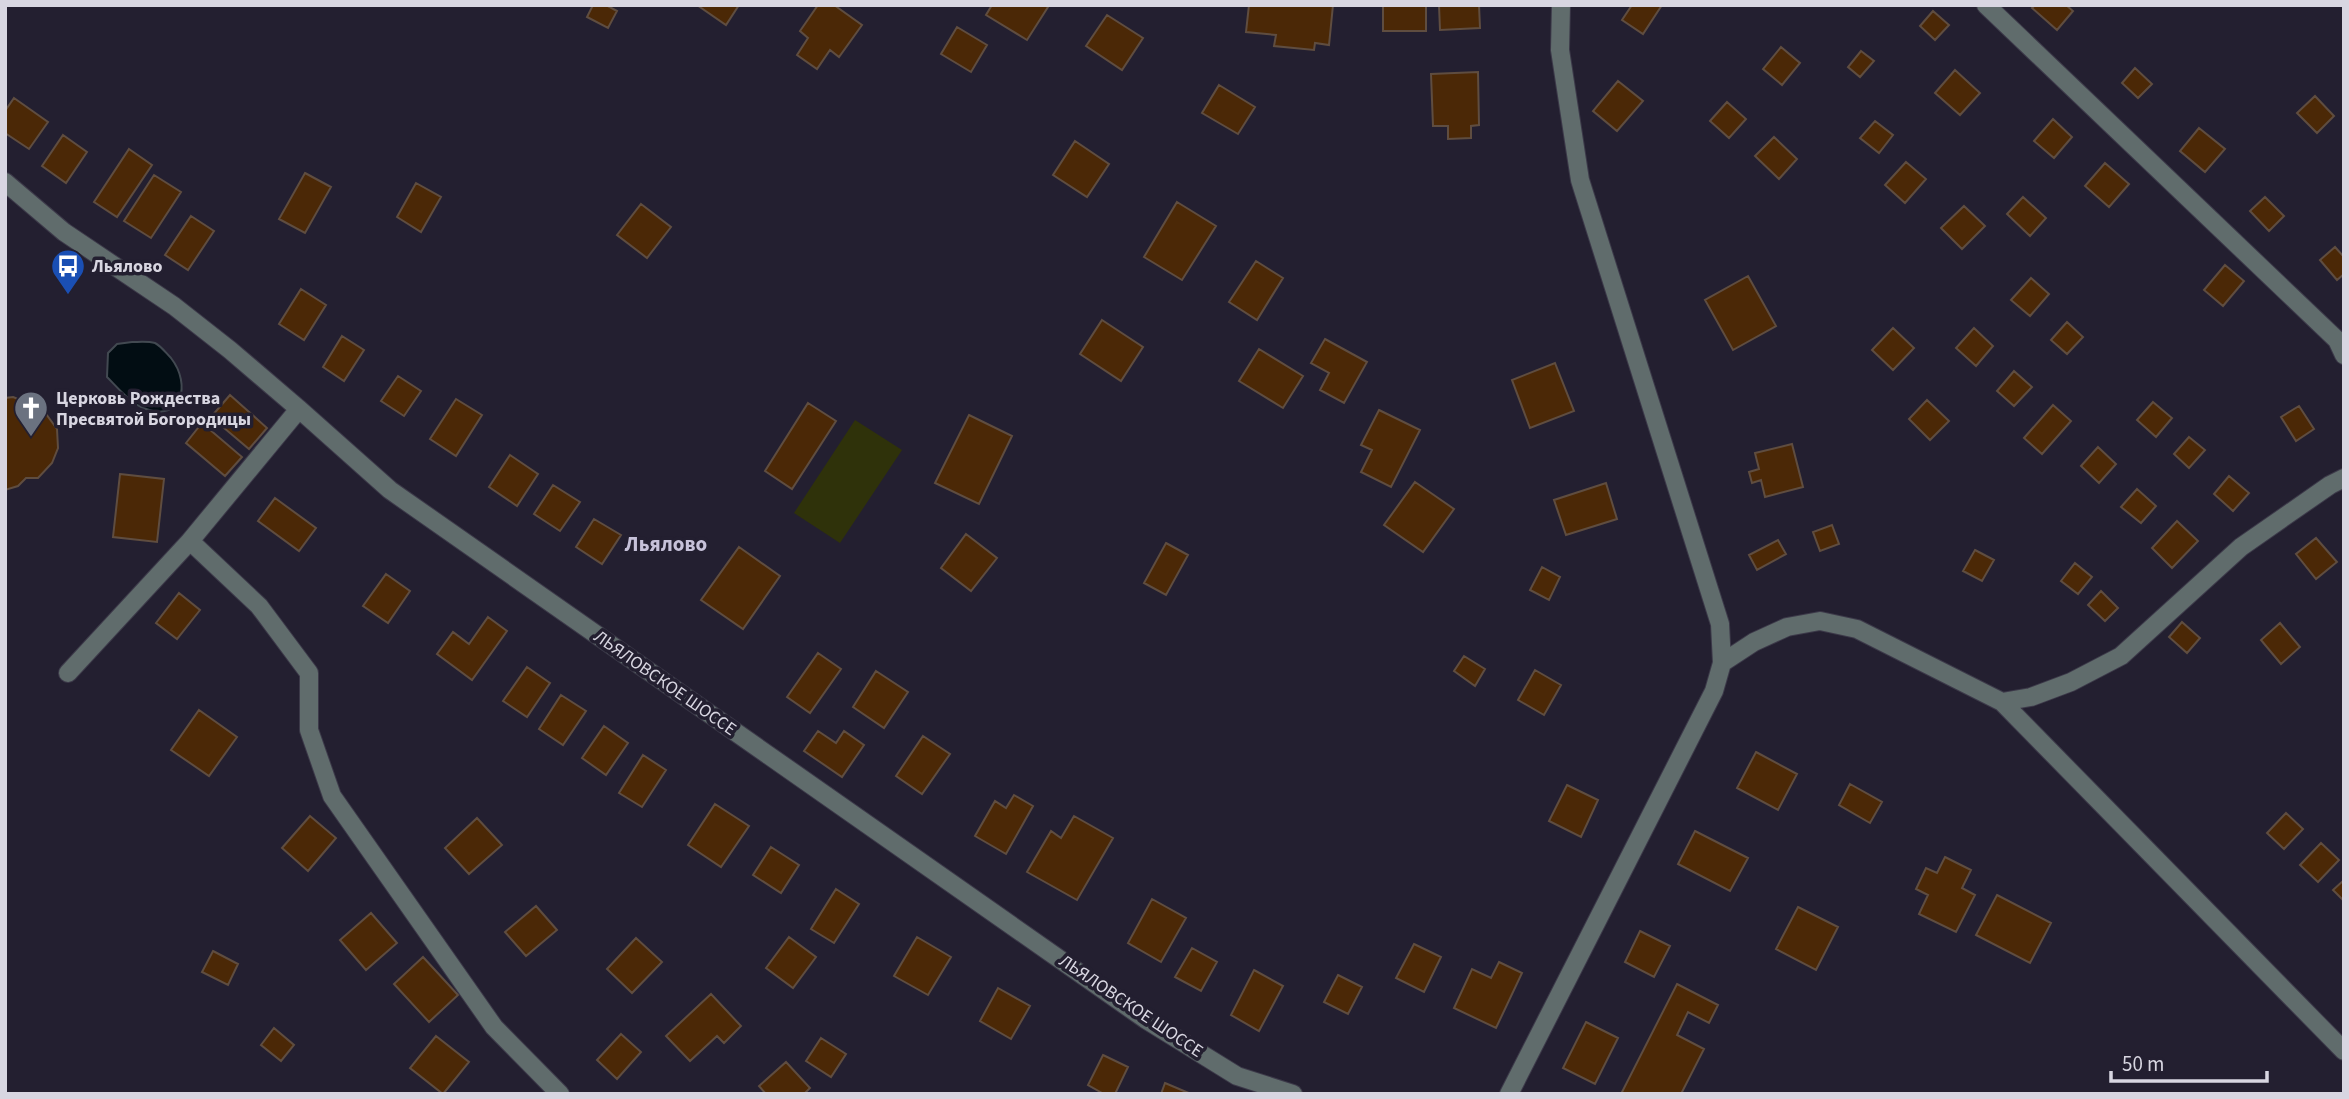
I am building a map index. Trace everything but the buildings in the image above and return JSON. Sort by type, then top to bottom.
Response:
[{"type":"street","points":[[1509,1094],[1674,774],[1714,691],[1722,663],[1720,624],[1580,180],[1560,50],[1561,5]]},
{"type":"street","points":[[1986,5],[2337,340],[2344,355]]},
{"type":"street","name":"ЛЬЯЛОВСКОЕ ШОССЕ","points":[[5,182],[64,232],[174,306],[299,408],[390,490],[1145,1019],[1237,1076],[1293,1094]]},
{"type":"street","points":[[68,673],[190,541],[299,408]]},
{"type":"street","points":[[2002,702],[2031,697],[2071,682],[2121,656],[2241,547],[2344,478]]},
{"type":"street","points":[[190,541],[259,606],[309,673],[309,730],[332,796],[494,1027],[560,1094]]},
{"type":"street","points":[[1722,663],[1754,642],[1787,626],[1820,621],[1857,629],[2002,702],[2344,1051]]},
{"type":"green space","points":[[855,420],[902,450],[840,543],[794,513]]},
{"type":"shaded area","points":[[155,343],[171,358],[181,379],[182,389],[175,406],[158,412],[140,407],[107,377],[108,353],[117,344]]},
{"type":"place","name":"Льялово","points":[[68,296]]},
{"type":"place","name":"Церковь Рождества Пресвятой Богородицы","points":[[31,438]]},
{"type":"district","name":"Льялово","points":[[666,544]]}]
